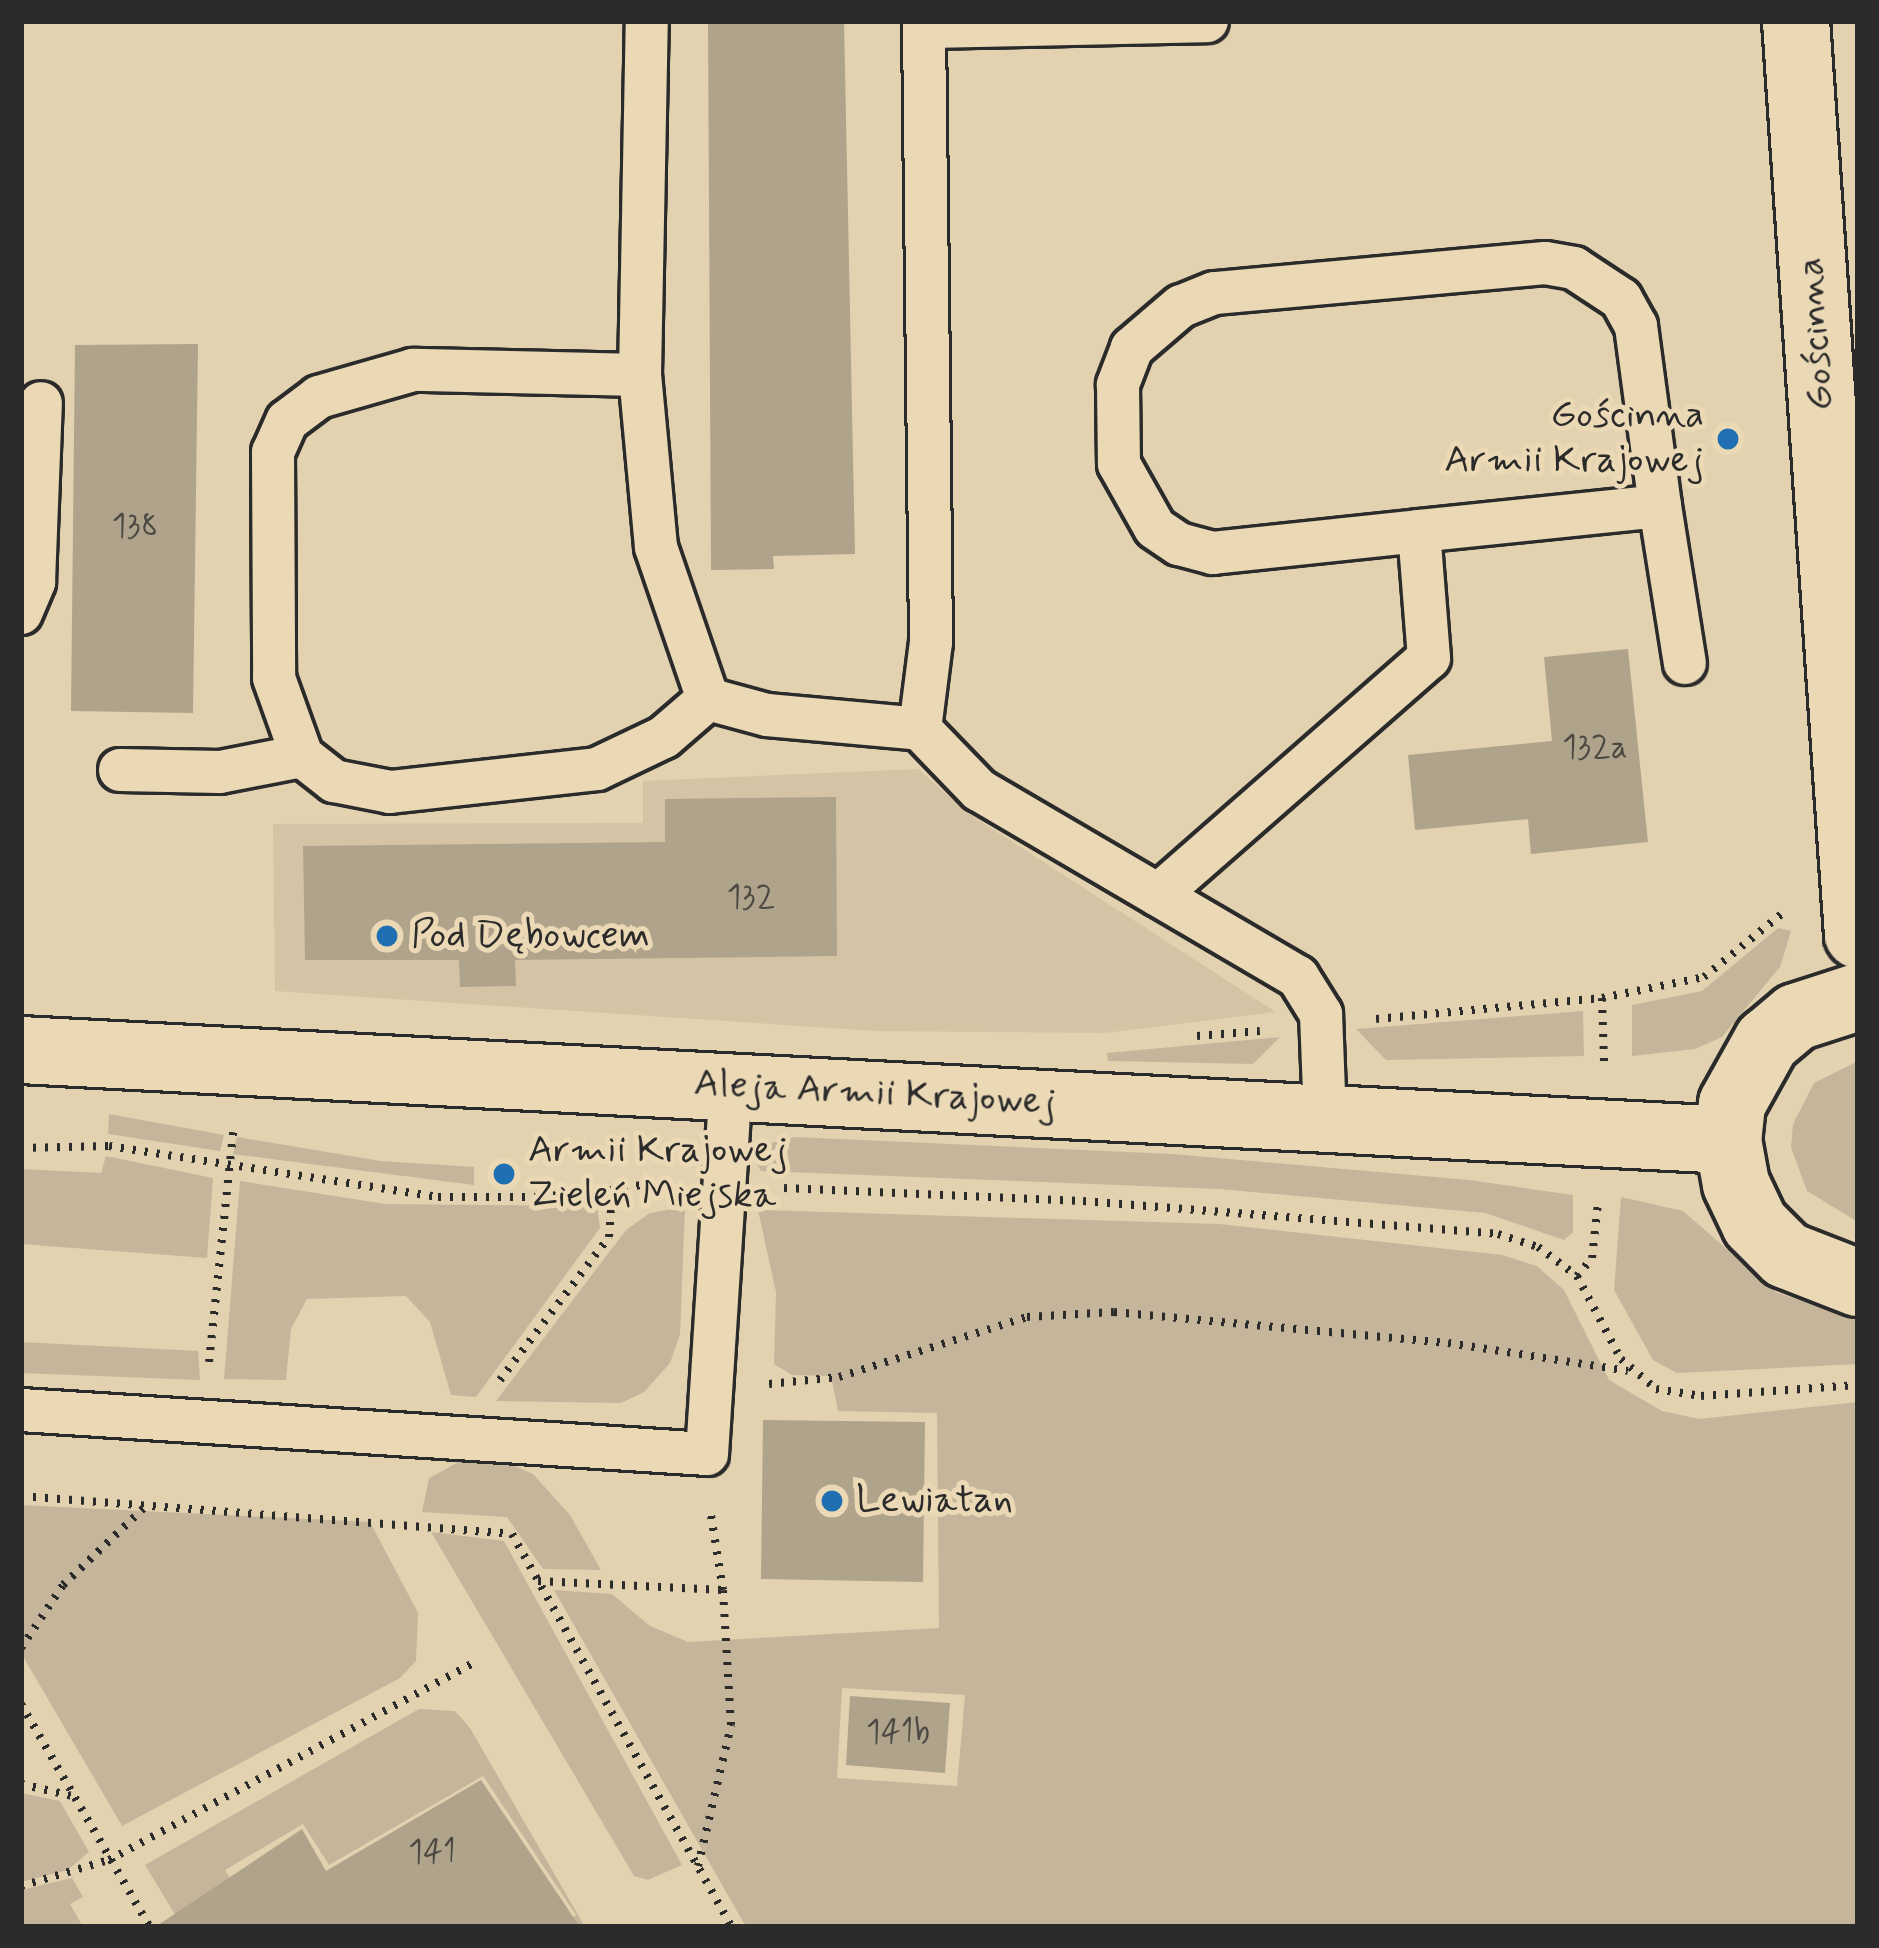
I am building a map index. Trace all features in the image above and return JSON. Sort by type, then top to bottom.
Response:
[{"type":"street","name":"Gościnna","points":[[1796,21],[1858,934]]},
{"type":"street","points":[[1858,997],[1796,1017],[1767,1041],[1732,1105],[1728,1140],[1736,1184],[1755,1224],[1786,1255],[1824,1277],[1858,1283]]},
{"type":"street","name":"Aleja Armii Krajowej","points":[[21,1050],[1728,1140]]},
{"type":"lane","points":[[646,21],[640,375],[656,547],[708,699]]},
{"type":"lane","points":[[920,729],[931,643],[925,24],[1207,21]]},
{"type":"lane","points":[[1660,506],[1213,553],[1179,544],[1155,528],[1119,464],[1118,385],[1132,348],[1167,315],[1214,293],[1545,262],[1574,268],[1621,298],[1636,326],[1685,663]]},
{"type":"lane","points":[[640,375],[413,370],[319,397],[287,421],[273,452],[274,678],[302,756],[334,781],[390,792],[597,769],[664,737],[708,699]]},
{"type":"lane","points":[[21,613],[34,582],[41,403]]},
{"type":"lane","points":[[1158,896],[1430,658],[1419,531]]},
{"type":"lane","points":[[708,699],[767,715],[920,729],[980,790],[1298,977],[1314,996],[1321,1024],[1325,1119]]},
{"type":"lane","points":[[120,770],[236,770],[302,756]]},
{"type":"lane","points":[[21,1410],[707,1454],[731,1085]]},
{"type":"path","points":[[1190,1036],[1602,998],[1705,977],[1783,916],[1791,892]]},
{"type":"path","points":[[205,1422],[225,1166],[234,1125]]},
{"type":"path","points":[[21,1148],[85,1148],[438,1197],[542,1197],[613,1185],[691,1180]]},
{"type":"path","points":[[484,1440],[487,1398],[609,1237],[613,1185]]},
{"type":"path","points":[[771,1187],[1083,1201],[1498,1234],[1538,1247],[1577,1276],[1630,1371]]},
{"type":"path","points":[[712,1376],[806,1384],[1027,1318],[1114,1312],[1448,1343],[1630,1371],[1656,1389],[1700,1396],[1858,1385]]},
{"type":"path","points":[[698,1866],[731,1725],[723,1590],[707,1454]]},
{"type":"path","points":[[21,1496],[501,1528],[537,1580],[732,1927]]},
{"type":"path","points":[[21,1648],[63,1585],[147,1504]]},
{"type":"path","points":[[537,1580],[723,1590]]},
{"type":"path","points":[[21,1886],[109,1860],[472,1664]]},
{"type":"path","points":[[21,1704],[150,1927]]},
{"type":"path","points":[[21,1784],[74,1796]]},
{"type":"shaded area","points":[[918,769],[969,814],[1276,1012],[1105,1033],[875,1031],[275,991],[273,824],[643,823],[643,781]]},
{"type":"shaded area","points":[[1778,928],[1791,931],[1780,967],[1722,1037],[1695,1049],[1632,1056],[1632,1005],[1702,991]]},
{"type":"shaded area","points":[[1583,1011],[1584,1056],[1386,1060],[1356,1029]]},
{"type":"shaded area","points":[[1280,1037],[1253,1064],[1108,1061],[1107,1053]]},
{"type":"shaded area","points":[[1858,1061],[1858,1222],[1807,1191],[1791,1147],[1793,1124],[1814,1083]]},
{"type":"shaded area","points":[[109,1114],[224,1135],[220,1151],[108,1134]]},
{"type":"shaded area","points":[[237,1137],[381,1161],[474,1167],[474,1185],[233,1154]]},
{"type":"shaded area","points":[[795,1137],[1172,1154],[1469,1180],[1573,1195],[1573,1232],[1564,1240],[1485,1213],[1219,1189],[761,1171],[753,1158],[759,1146]]},
{"type":"shaded area","points":[[106,1156],[213,1178],[207,1258],[21,1244],[21,1169],[101,1173]]},
{"type":"shaded area","points":[[240,1181],[385,1204],[597,1206],[600,1228],[476,1397],[451,1395],[430,1322],[406,1296],[307,1299],[291,1329],[286,1380],[224,1379]]},
{"type":"shaded area","points":[[1621,1197],[1683,1211],[1776,1292],[1858,1320],[1858,1364],[1677,1373],[1653,1360],[1614,1290]]},
{"type":"shaded area","points":[[685,1207],[680,1335],[670,1363],[644,1392],[621,1403],[496,1401],[626,1230],[650,1213]]},
{"type":"shaded area","points":[[758,1210],[1219,1224],[1502,1255],[1537,1266],[1564,1290],[1609,1380],[1662,1411],[1699,1419],[1858,1402],[1858,1927],[746,1927],[554,1590],[612,1594],[650,1626],[688,1642],[939,1628],[937,1413],[838,1411],[831,1376],[792,1375],[774,1364],[776,1292]],"holes":[[[842,1688],[965,1695],[957,1786],[837,1778]]]},
{"type":"shaded area","points":[[21,1342],[198,1351],[200,1380],[21,1373]]},
{"type":"shaded area","points":[[468,1457],[497,1458],[533,1474],[570,1515],[601,1570],[543,1569],[507,1517],[422,1512],[429,1478]]},
{"type":"shaded area","points":[[21,1505],[370,1522],[418,1613],[416,1661],[400,1678],[122,1826],[21,1653]]},
{"type":"shaded area","points":[[431,1532],[504,1541],[682,1865],[648,1880],[634,1876]]},
{"type":"shaded area","points":[[419,1709],[455,1711],[470,1728],[585,1927],[560,1927],[576,1915],[483,1776],[329,1865],[303,1824],[225,1870],[236,1889],[179,1921],[145,1865]]},
{"type":"shaded area","points":[[21,1793],[60,1801],[89,1852],[68,1870],[21,1882]]},
{"type":"shaded area","points":[[72,1878],[83,1897],[70,1904],[83,1927],[21,1927],[21,1890]]},
{"type":"building","points":[[708,21],[844,21],[855,554],[773,556],[774,569],[711,570]]},
{"type":"building","points":[[198,344],[193,713],[71,711],[75,345]]},
{"type":"building","points":[[1628,649],[1648,842],[1531,854],[1528,819],[1415,830],[1408,755],[1552,741],[1544,657]]},
{"type":"building","points":[[836,797],[837,956],[515,960],[516,986],[460,987],[459,960],[305,960],[303,846],[665,842],[665,799]]},
{"type":"building","points":[[763,1420],[925,1422],[923,1582],[761,1579]]},
{"type":"building","points":[[850,1696],[950,1703],[945,1773],[846,1765]]},
{"type":"building","points":[[481,1780],[580,1927],[155,1927],[302,1829],[326,1871]]},
{"type":"place","name":"Gościnna Armii Krajowej","points":[[1728,439]]},
{"type":"place","name":"Pod Dębowcem","points":[[387,936]]},
{"type":"place","name":"Armii Krajowej Zieleń Miejska","points":[[504,1174]]},
{"type":"place","name":"Lewiatan","points":[[832,1501]]}]
